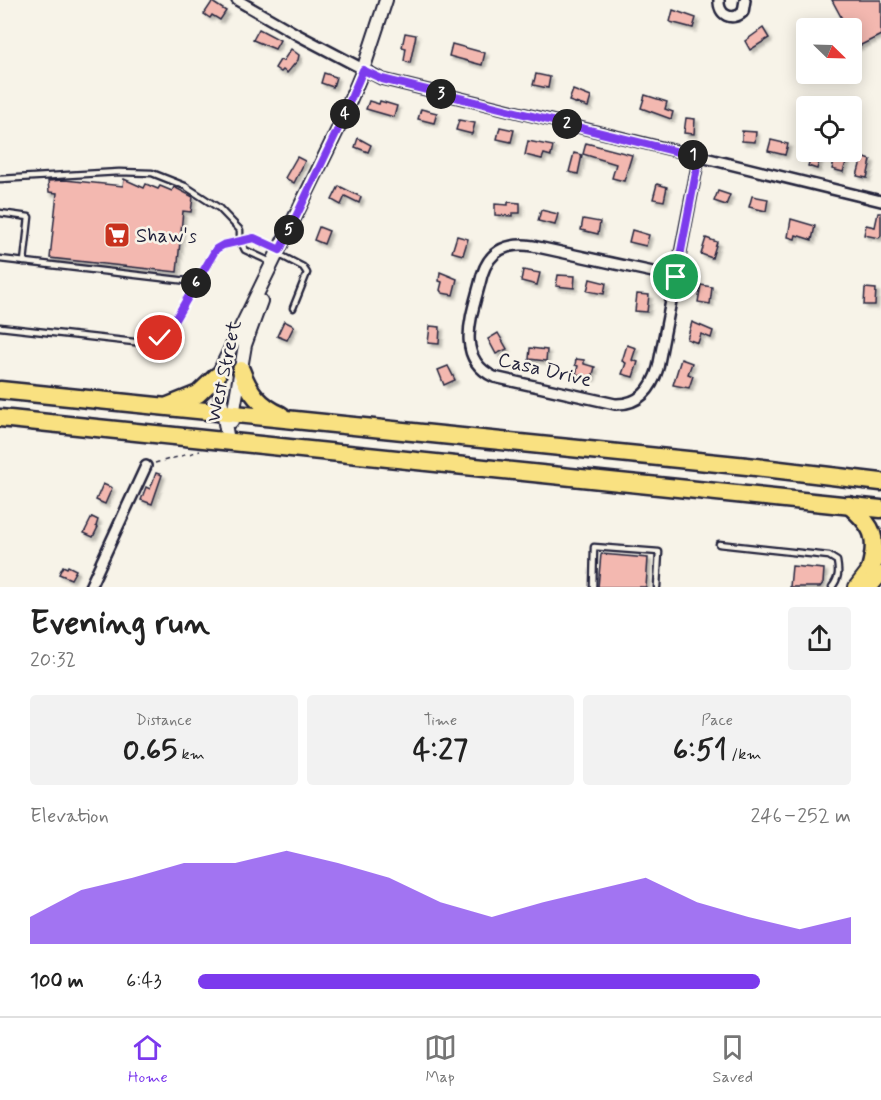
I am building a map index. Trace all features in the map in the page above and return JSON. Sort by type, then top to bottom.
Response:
[{"type":"highway","points":[[241,370],[250,391],[257,400],[268,409],[296,421]]},
{"type":"highway","points":[[166,407],[198,394],[217,376]]},
{"type":"highway","points":[[0,390],[747,466],[881,482]]},
{"type":"highway","points":[[0,418],[881,509]]},
{"type":"highway","points":[[849,505],[867,523],[874,539],[875,571]]},
{"type":"main road","points":[[870,587],[881,554]]},
{"type":"main road","points":[[856,587],[875,571]]},
{"type":"street","points":[[237,0],[382,79],[881,201]]},
{"type":"street","name":"West Street","points":[[228,441],[228,413],[217,376],[338,129],[363,70],[386,0]]},
{"type":"street","points":[[719,0],[720,9],[726,16],[731,17],[736,17],[743,12],[745,0]]},
{"type":"street","name":"Casa Drive","points":[[676,277],[532,246],[505,246],[493,254],[482,275],[470,330],[469,345],[472,358],[482,370],[501,380],[615,404],[631,403],[644,395],[656,375],[676,277],[699,157]]},
{"type":"street","name":"West Street","points":[[228,413],[241,370],[245,345],[277,256]]},
{"type":"street","points":[[90,587],[146,466]]},
{"type":"lane","points":[[0,179],[119,172],[152,173],[185,186],[219,208],[240,230],[240,240],[245,250],[261,259],[277,256]]},
{"type":"lane","points":[[0,213],[29,217],[24,262]]},
{"type":"lane","points":[[0,327],[143,343],[153,341],[169,330],[216,249],[240,240],[254,238],[277,256],[303,267],[307,273],[293,308]]},
{"type":"lane","points":[[0,259],[196,282]]},
{"type":"lane","points":[[719,544],[829,556],[837,561],[839,571],[838,579],[832,587]]},
{"type":"lane","points":[[593,587],[594,547],[658,552],[657,587]]},
{"type":"path","points":[[146,466],[204,449]]},
{"type":"building","points":[[832,0],[881,0],[881,35],[862,44],[862,18],[842,18]]},
{"type":"building","points":[[212,2],[226,11],[220,20],[212,15],[210,18],[204,14]]},
{"type":"building","points":[[673,10],[696,18],[693,28],[670,22]]},
{"type":"building","points":[[763,28],[769,38],[750,50],[745,41]]},
{"type":"building","points":[[259,29],[280,40],[275,49],[253,40]]},
{"type":"building","points":[[405,33],[416,35],[410,63],[404,61],[406,48],[402,47]]},
{"type":"building","points":[[452,44],[485,53],[482,65],[449,56]]},
{"type":"building","points":[[291,49],[299,55],[298,60],[287,73],[283,70],[281,72],[275,68]]},
{"type":"building","points":[[324,73],[336,77],[333,87],[321,83]]},
{"type":"building","points":[[536,74],[550,77],[548,88],[533,85]]},
{"type":"building","points":[[573,90],[591,97],[588,107],[569,101]]},
{"type":"building","points":[[645,95],[667,102],[665,109],[673,112],[671,119],[641,108]]},
{"type":"building","points":[[369,101],[379,104],[380,101],[397,106],[394,117],[366,109]]},
{"type":"building","points":[[421,109],[437,113],[434,123],[418,119]]},
{"type":"building","points":[[686,118],[695,119],[694,134],[684,133]]},
{"type":"building","points":[[459,120],[475,123],[472,134],[456,130]]},
{"type":"building","points":[[500,127],[514,130],[511,142],[497,139]]},
{"type":"building","points":[[742,131],[756,132],[755,142],[742,141]]},
{"type":"building","points":[[358,138],[371,145],[368,152],[355,147]]},
{"type":"building","points":[[771,140],[788,144],[785,155],[768,151]]},
{"type":"building","points":[[528,141],[553,146],[551,156],[544,154],[542,159],[525,155]]},
{"type":"building","points":[[586,143],[632,155],[624,181],[612,178],[616,164],[583,154]]},
{"type":"building","points":[[574,153],[582,155],[578,174],[569,172]]},
{"type":"building","points":[[297,157],[305,161],[294,183],[285,178]]},
{"type":"building","points":[[862,157],[871,160],[867,178],[857,176]]},
{"type":"building","points":[[809,162],[819,162],[817,169],[808,166]]},
{"type":"building","points":[[834,162],[846,162],[843,172],[832,169]]},
{"type":"building","name":"Shaw's","points":[[124,179],[144,188],[146,184],[172,191],[174,187],[193,197],[191,212],[183,211],[177,272],[50,258],[57,193],[49,192],[48,181],[65,180],[123,186]]},
{"type":"building","points":[[657,184],[667,187],[664,201],[653,199]]},
{"type":"building","points":[[339,186],[361,197],[359,203],[345,196],[341,205],[332,200]]},
{"type":"building","points":[[718,191],[730,195],[726,205],[714,201]]},
{"type":"building","points":[[752,196],[768,199],[766,211],[749,207]]},
{"type":"building","points":[[508,202],[520,203],[520,213],[512,213],[512,216],[495,215],[495,204],[508,205]]},
{"type":"building","points":[[541,210],[558,214],[555,225],[538,221]]},
{"type":"building","points":[[878,213],[881,213],[881,236],[879,238],[864,235],[866,225],[875,227]]},
{"type":"building","points":[[583,219],[600,222],[598,234],[581,230]]},
{"type":"building","points":[[791,219],[815,226],[812,240],[796,235],[795,239],[788,237]]},
{"type":"building","points":[[319,227],[329,231],[324,244],[314,240]]},
{"type":"building","points":[[632,230],[649,235],[646,246],[629,242]]},
{"type":"building","points":[[457,236],[468,239],[463,255],[452,252]]},
{"type":"building","points":[[706,238],[717,242],[712,258],[701,254]]},
{"type":"building","points":[[523,270],[540,273],[537,285],[521,281]]},
{"type":"building","points":[[440,272],[457,279],[453,295],[442,293],[440,290],[442,282],[439,281]]},
{"type":"building","points":[[558,275],[575,276],[574,288],[556,286]]},
{"type":"building","points":[[590,279],[606,283],[604,294],[587,291]]},
{"type":"building","points":[[701,285],[712,287],[710,304],[698,302]]},
{"type":"building","points":[[865,288],[876,289],[875,305],[864,305]]},
{"type":"building","points":[[637,294],[649,295],[647,312],[635,311]]},
{"type":"building","points":[[284,321],[294,326],[287,340],[277,336]]},
{"type":"building","points":[[692,322],[713,331],[711,338],[701,334],[698,343],[687,339]]},
{"type":"building","points":[[430,326],[440,327],[439,344],[428,343]]},
{"type":"building","points":[[498,333],[507,349],[496,354],[488,339]]},
{"type":"building","points":[[627,345],[636,348],[632,360],[638,362],[633,377],[622,374],[626,363],[622,361]]},
{"type":"building","points":[[530,348],[547,350],[546,361],[529,359]]},
{"type":"building","points":[[576,359],[584,360],[584,364],[595,367],[592,378],[576,374],[578,366],[575,365]]},
{"type":"building","points":[[681,359],[692,363],[688,374],[693,376],[689,388],[673,385]]},
{"type":"building","points":[[448,366],[455,380],[444,385],[438,370]]},
{"type":"building","points":[[156,473],[162,475],[152,504],[141,500],[146,487],[150,489]]},
{"type":"building","points":[[103,484],[112,488],[105,504],[96,500]]},
{"type":"building","points":[[92,517],[98,520],[96,526],[98,527],[93,537],[84,533]]},
{"type":"building","points":[[601,554],[648,558],[646,587],[598,587]]},
{"type":"building","points":[[63,566],[76,570],[71,579],[59,574]]},
{"type":"building","points":[[792,566],[824,569],[823,583],[820,587],[790,587]]},
{"type":"place","name":"Shaw's","points":[[117,235]]},
{"type":"route","points":[[160,338],[169,330],[216,249],[240,240],[254,238],[280,250],[338,129],[363,70],[382,79],[699,157],[676,277]]}]
